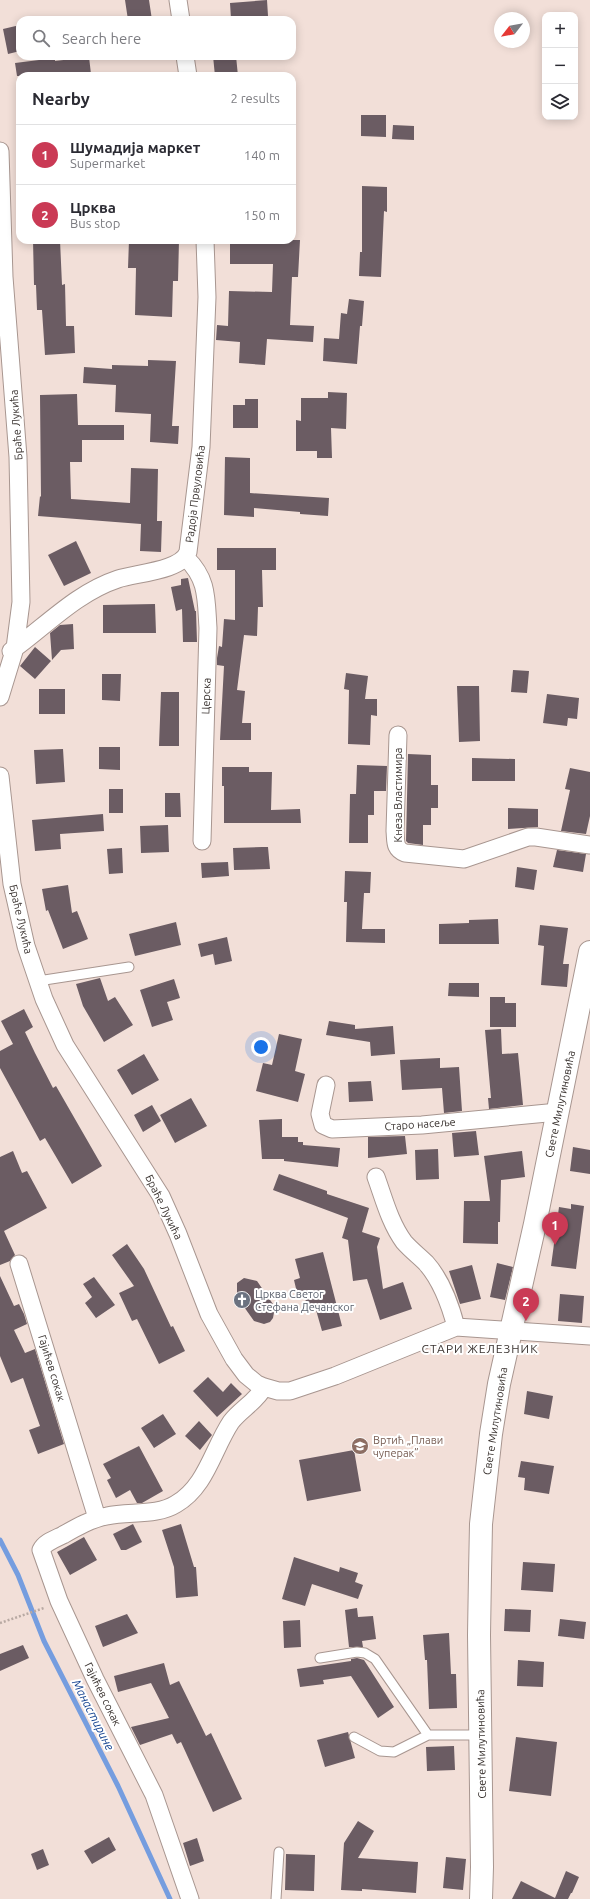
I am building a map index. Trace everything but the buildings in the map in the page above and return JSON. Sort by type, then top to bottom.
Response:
[{"type":"street","points":[[178,0],[180,16]]},
{"type":"street","points":[[186,60],[187,72]]},
{"type":"street","name":"Браће Лукића","points":[[0,151],[4,276],[18,457],[21,602],[15,648],[0,697]]},
{"type":"street","name":"Радоја Првуловића","points":[[0,658],[15,648],[72,602],[101,586],[118,579],[165,567],[186,558],[201,447],[207,297],[205,244]]},
{"type":"street","name":"Церска","points":[[186,558],[198,572],[203,583],[206,595],[208,628],[202,841]]},
{"type":"street","name":"Кнеза Властимира","points":[[398,735],[395,831],[396,845],[399,851],[456,859],[472,857],[528,837],[590,845]]},
{"type":"street","name":"Браће Лукића","points":[[0,776],[12,884],[26,946],[44,999],[65,1045],[161,1196],[178,1234],[209,1314],[234,1359],[246,1375],[257,1384],[264,1387],[278,1391],[290,1391],[335,1376],[456,1327],[590,1336]]},
{"type":"street","name":"Свете Милутиновића","points":[[481,1899],[482,1735],[479,1635],[482,1524],[491,1434],[499,1384],[512,1331],[590,952]]},
{"type":"street","name":"Старо насеље","points":[[326,1085],[320,1119],[323,1125],[332,1129],[422,1125],[558,1112]]},
{"type":"street","points":[[376,1177],[393,1224],[404,1242],[427,1264],[442,1285],[452,1310],[456,1327]]},
{"type":"street","name":"Гајићев сокак","points":[[19,1264],[98,1518]]},
{"type":"street","name":"Гајићев сокак","points":[[190,1899],[154,1795],[92,1672],[59,1601],[41,1550],[49,1542],[98,1518],[116,1514],[167,1509],[177,1504],[187,1495],[206,1471],[232,1421],[260,1394],[264,1387]]},
{"type":"lane","points":[[38,981],[129,967]]},
{"type":"lane","points":[[320,1658],[357,1652],[365,1653],[375,1659],[428,1735]]},
{"type":"lane","points":[[354,1737],[380,1751],[394,1752],[428,1735],[482,1735]]},
{"type":"lane","points":[[276,1899],[278,1852]]},
{"type":"path","points":[[0,1623],[20,1618],[45,1608]]},
{"type":"waterway","name":"Манастирине","points":[[0,1540],[18,1575],[44,1641],[118,1786],[170,1899]]},
{"type":"place","name":"Шумадија маркет","points":[[555,1245]]},
{"type":"place","name":"Црква Светог Стефана Дечанског","points":[[242,1300]]},
{"type":"place","name":"Црква","points":[[526,1321]]},
{"type":"place","name":"Вртић „Плави чуперак”","points":[[360,1446]]},
{"type":"district","name":"СТАРИ ЖЕЛЕЗНИК","points":[[480,1349]]}]
